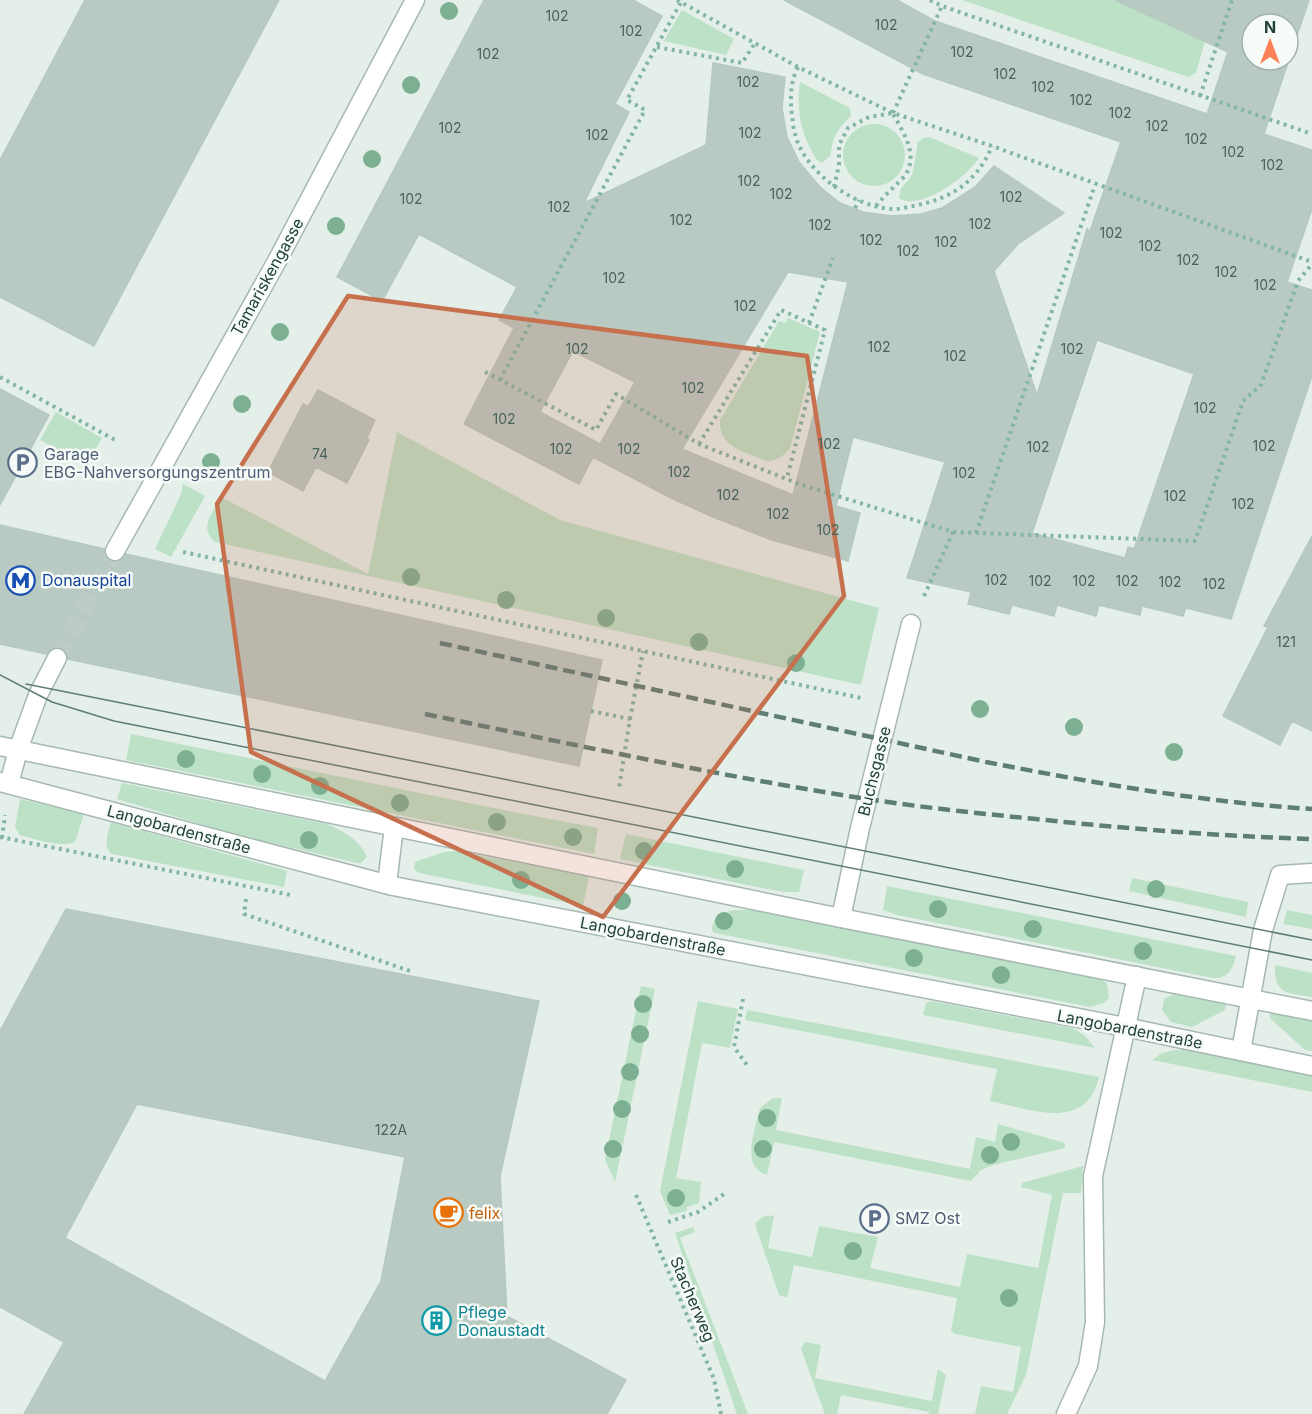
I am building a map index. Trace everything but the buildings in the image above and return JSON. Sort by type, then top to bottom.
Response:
[{"type":"street","name":"Tamariskengasse","points":[[115,551],[277,261],[415,0]]},
{"type":"street","name":"Buchsgasse","points":[[841,918],[853,858],[911,624]]},
{"type":"street","points":[[4,783],[9,748],[57,658]]},
{"type":"street","points":[[9,748],[841,918],[1312,1011]]},
{"type":"street","name":"Langobardenstraße","points":[[4,783],[387,884],[1125,1027],[1312,1066]]},
{"type":"street","points":[[387,884],[394,827]]},
{"type":"street","points":[[1240,1051],[1263,930],[1280,875],[1312,873]]},
{"type":"street","points":[[1066,1414],[1088,1366],[1095,1322],[1093,1176],[1137,976]]},
{"type":"path","points":[[930,0],[1312,134]]},
{"type":"path","points":[[1200,96],[1232,0]]},
{"type":"path","points":[[485,372],[500,380],[596,430],[616,394],[699,444],[799,484],[953,532],[1195,541],[1243,401],[1261,386],[1298,281],[1312,263],[992,146],[893,113],[798,67],[679,1],[627,100],[645,110],[500,380]]},
{"type":"path","points":[[893,113],[942,6]]},
{"type":"path","points":[[657,46],[742,63],[755,43]]},
{"type":"path","points":[[798,67],[791,81],[795,135],[807,159],[834,187],[859,200],[876,206],[896,209],[932,203],[965,186],[985,163],[992,146]]},
{"type":"path","points":[[834,187],[839,165],[839,145],[848,128],[870,117],[893,113]]},
{"type":"path","points":[[876,206],[904,177],[911,159],[907,138],[893,113]]},
{"type":"path","points":[[976,533],[1095,185]]},
{"type":"path","points":[[855,208],[859,200]]},
{"type":"path","points":[[809,323],[833,258]]},
{"type":"path","points":[[699,444],[781,310],[825,330],[787,478]]},
{"type":"path","points":[[0,377],[117,441]]},
{"type":"path","points":[[911,624],[953,532]]},
{"type":"path","points":[[183,552],[891,704]]},
{"type":"path","points":[[619,788],[644,651]]},
{"type":"path","points":[[591,711],[630,719]]},
{"type":"path","points":[[0,837],[295,896]]},
{"type":"path","points":[[246,899],[244,914],[410,971],[409,975]]},
{"type":"path","points":[[743,999],[734,1047],[747,1065]]},
{"type":"path","points":[[668,1221],[698,1212],[724,1194]]},
{"type":"path","name":"Stacherweg","points":[[636,1195],[714,1379],[721,1414]]},
{"type":"highlighted area","points":[[348,296],[807,356],[844,596],[603,917],[251,752],[217,504]]},
{"type":"green space","points":[[962,0],[1115,0],[1205,41],[1196,73],[1188,77]]},
{"type":"green space","points":[[682,10],[734,39],[726,55],[664,41]]},
{"type":"green space","points":[[800,82],[850,108],[851,116],[837,133],[832,143],[831,155],[822,163],[817,160],[807,141],[801,123]]},
{"type":"green space","points":[[874,124],[891,129],[896,133],[900,138],[905,155],[900,172],[896,177],[891,181],[874,186],[857,181],[852,177],[848,172],[843,155],[848,138],[852,133],[857,129]]},
{"type":"green space","points":[[929,137],[979,158],[965,174],[931,196],[908,201],[899,198],[901,188],[913,172],[918,142]]},
{"type":"green space","points":[[788,318],[820,332],[790,449],[781,457],[768,462],[743,452],[729,443],[724,437],[720,420],[779,321],[785,323]]},
{"type":"green space","points":[[56,412],[102,438],[87,465],[40,440]]},
{"type":"green space","points":[[397,432],[560,520],[879,608],[861,685],[215,542],[210,536],[207,525],[221,497],[368,574]]},
{"type":"green space","points":[[183,484],[205,496],[171,557],[155,549],[181,494]]},
{"type":"green space","points":[[131,734],[598,828],[594,854],[126,760]]},
{"type":"green space","points":[[122,783],[327,824],[355,841],[367,857],[361,863],[357,863],[230,833],[117,799]]},
{"type":"green space","points":[[20,799],[84,814],[75,842],[62,844],[20,835],[15,827]]},
{"type":"green space","points":[[111,822],[287,871],[284,887],[112,854],[106,843]]},
{"type":"green space","points":[[626,834],[804,870],[799,892],[762,888],[620,859]]},
{"type":"green space","points":[[456,851],[589,876],[583,906],[419,873],[414,869],[415,862],[444,852]]},
{"type":"green space","points":[[1132,878],[1248,902],[1246,917],[1129,891]]},
{"type":"green space","points":[[887,886],[1236,956],[1226,975],[1213,978],[897,915],[883,910]]},
{"type":"green space","points":[[733,910],[759,910],[1098,978],[1107,983],[1109,998],[1104,1003],[1090,1007],[715,933],[712,930],[716,919],[721,914]]},
{"type":"green space","points":[[1287,910],[1312,915],[1312,929],[1283,924]]},
{"type":"green space","points":[[1275,965],[1312,973],[1312,997],[1284,991],[1277,982]]},
{"type":"green space","points":[[641,986],[655,989],[615,1182],[605,1160]]},
{"type":"green space","points":[[1174,994],[1226,1003],[1225,1010],[1192,1027],[1171,1022],[1162,1010],[1164,999]]},
{"type":"green space","points":[[698,1001],[738,1009],[730,1048],[702,1043],[676,1178],[701,1182],[699,1203],[687,1207],[687,1211],[670,1215],[660,1191]]},
{"type":"green space","points":[[931,1001],[1072,1028],[1084,1035],[1095,1048],[923,1015],[926,1003]]},
{"type":"green space","points":[[747,1010],[1099,1077],[1092,1094],[1082,1106],[1055,1113],[1039,1112],[990,1101],[997,1069],[745,1020]]},
{"type":"green space","points":[[1270,1012],[1312,1020],[1312,1051],[1305,1050],[1270,1018]]},
{"type":"green space","points":[[1185,1050],[1312,1076],[1312,1092],[1152,1060],[1162,1053]]},
{"type":"green space","points":[[773,1098],[782,1098],[776,1130],[970,1169],[976,1137],[995,1142],[998,1124],[1065,1143],[1065,1148],[993,1165],[981,1170],[971,1181],[774,1142],[767,1175],[758,1171],[754,1164],[751,1146],[760,1108]]},
{"type":"green space","points":[[1083,1166],[1081,1193],[1063,1193],[1026,1375],[1007,1414],[975,1414],[981,1386],[1013,1392],[1021,1347],[955,1334],[951,1331],[957,1298],[794,1265],[787,1298],[779,1295],[755,1224],[763,1217],[774,1216],[768,1248],[812,1257],[819,1226],[878,1237],[870,1268],[960,1287],[967,1254],[1038,1268],[1052,1195],[1021,1187],[1022,1183]]},
{"type":"green space","points":[[693,1227],[695,1232],[680,1238],[748,1414],[737,1414],[675,1233]]},
{"type":"green space","points":[[805,1342],[821,1345],[815,1378],[932,1401],[938,1369],[946,1375],[938,1414],[841,1395],[837,1414],[825,1414],[801,1349]]},
{"type":"tunnel","points":[[57,658],[115,551]]},
{"type":"tram line","points":[[0,675],[52,702],[114,721],[1312,960]]},
{"type":"tram line","points":[[26,684],[1312,940]]},
{"type":"railway","points":[[440,643],[1027,770],[1189,797],[1312,809]]},
{"type":"railway","points":[[425,714],[689,768],[895,803],[1140,829],[1312,839]]},
{"type":"place","name":"Garage EBG-Nahversorgungszentrum","points":[[23,463]]},
{"type":"place","name":"Donauspital","points":[[21,580]]},
{"type":"place","name":"felix","points":[[448,1213]]},
{"type":"place","name":"SMZ Ost","points":[[874,1218]]},
{"type":"place","name":"Pflege Donaustadt","points":[[437,1321]]}]
